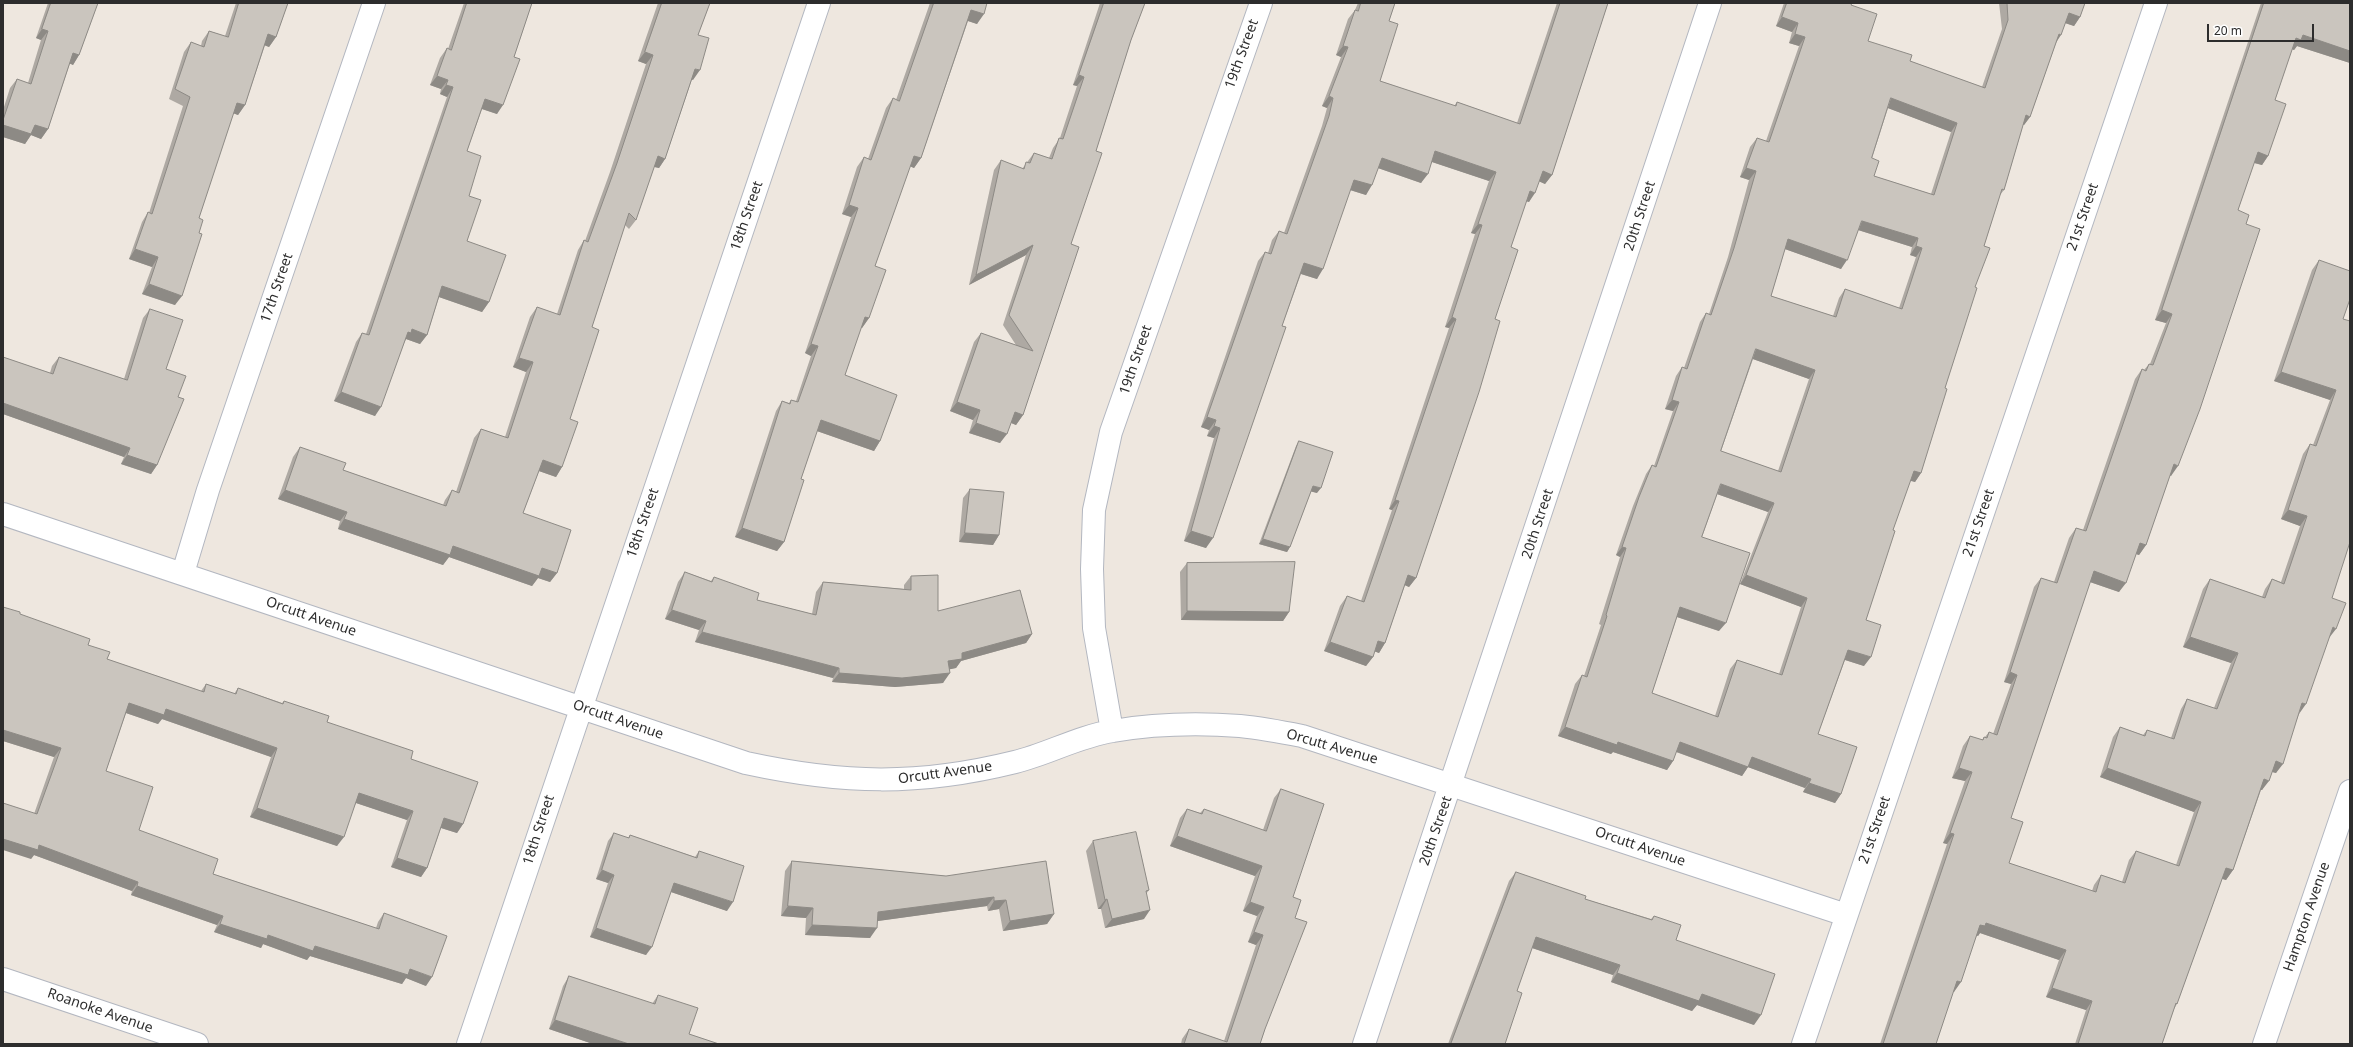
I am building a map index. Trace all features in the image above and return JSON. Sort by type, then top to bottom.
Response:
[{"type":"street","name":"17th Street","points":[[183,573],[208,490],[374,3]]},
{"type":"street","name":"18th Street","points":[[468,1044],[580,707],[819,3]]},
{"type":"street","name":"19th Street","points":[[1112,731],[1094,628],[1092,569],[1094,510],[1111,432],[1261,3]]},
{"type":"street","name":"20th Street","points":[[1364,1044],[1452,784],[1710,3]]},
{"type":"street","name":"21st Street","points":[[1803,1044],[2156,3]]},
{"type":"street","name":"Orcutt Avenue","points":[[3,514],[183,573],[746,763],[797,774],[862,781],[914,780],[979,770],[1017,761],[1076,741],[1112,731],[1176,725],[1232,726],[1302,736],[1452,784],[1846,915]]},
{"type":"street","name":"Hampton Avenue","points":[[2264,1044],[2350,790]]},
{"type":"street","name":"Roanoke Avenue","points":[[3,979],[197,1044]]},
{"type":"building","points":[[51,3],[98,3],[79,55],[73,53],[48,129],[35,125],[31,134],[3,125],[3,120],[17,79],[31,84],[48,31],[42,29]]},
{"type":"building","points":[[239,3],[288,3],[276,37],[268,34],[245,105],[237,103],[199,218],[203,220],[199,233],[202,234],[182,296],[149,284],[158,257],[135,249],[148,212],[152,214],[190,97],[175,89],[191,42],[204,47],[209,31],[228,37]]},
{"type":"building","points":[[467,3],[532,3],[514,57],[520,59],[503,105],[485,99],[467,151],[481,156],[469,196],[481,200],[467,241],[506,255],[489,302],[442,286],[427,335],[412,329],[411,333],[408,332],[381,407],[341,392],[362,333],[369,335],[453,87],[446,85],[448,80],[437,76],[447,48],[451,50]]},
{"type":"building","points":[[662,3],[710,3],[698,35],[709,38],[700,70],[695,69],[665,159],[658,156],[636,220],[629,213],[592,327],[599,330],[570,419],[578,422],[562,467],[543,460],[523,513],[571,530],[557,573],[542,568],[539,576],[453,546],[450,555],[344,519],[347,512],[285,490],[300,447],[346,463],[343,470],[446,506],[452,490],[459,493],[481,429],[508,438],[533,362],[519,358],[537,307],[560,315],[584,240],[588,242],[617,163],[653,55],[645,52]]},
{"type":"building","points":[[934,3],[987,3],[984,14],[971,10],[921,158],[914,156],[875,266],[886,270],[869,318],[865,317],[845,375],[897,395],[880,441],[821,420],[801,479],[804,480],[784,542],[742,528],[782,401],[790,404],[791,400],[798,402],[818,346],[811,344],[858,208],[849,205],[864,157],[871,160],[893,98],[899,101]]},
{"type":"building","points":[[1104,3],[1145,3],[1131,40],[1096,151],[1102,153],[1071,244],[1079,247],[1023,415],[1015,412],[1007,434],[976,423],[980,410],[957,402],[981,333],[1033,351],[1009,315],[1033,245],[976,275],[1001,160],[1024,169],[1026,162],[1030,163],[1034,153],[1052,159],[1059,138],[1063,139],[1084,77],[1079,75]]},
{"type":"building","points":[[1361,3],[1395,3],[1389,21],[1398,24],[1380,81],[1456,106],[1457,102],[1520,124],[1560,3],[1608,3],[1552,175],[1543,171],[1535,193],[1530,191],[1511,247],[1518,250],[1495,319],[1500,321],[1479,392],[1416,578],[1408,575],[1385,643],[1378,641],[1373,657],[1330,642],[1347,596],[1364,602],[1399,501],[1395,500],[1456,319],[1452,317],[1482,225],[1478,224],[1496,172],[1435,151],[1428,174],[1382,158],[1372,185],[1354,180],[1323,269],[1304,263],[1282,326],[1286,327],[1213,538],[1191,531],[1220,428],[1214,426],[1216,420],[1207,417],[1265,252],[1271,254],[1279,231],[1287,234],[1329,116],[1333,98],[1329,96],[1348,47],[1343,46],[1355,10],[1358,11]]},
{"type":"building","points":[[1787,3],[1852,3],[1851,5],[1877,14],[1868,41],[1912,55],[1910,61],[1985,88],[2008,20],[2007,3],[2085,3],[2080,17],[2069,13],[2061,35],[2059,34],[2030,117],[2026,115],[2004,190],[2002,189],[1984,246],[1990,248],[1975,287],[1977,288],[1945,388],[1947,389],[1921,473],[1914,471],[1893,530],[1895,531],[1866,620],[1881,625],[1871,657],[1848,650],[1818,734],[1857,747],[1841,794],[1809,783],[1811,779],[1752,757],[1748,767],[1680,742],[1673,761],[1618,742],[1617,745],[1565,727],[1582,675],[1587,677],[1607,616],[1606,615],[1626,548],[1622,547],[1639,497],[1652,465],[1656,467],[1679,402],[1672,400],[1682,367],[1687,369],[1706,313],[1711,315],[1734,248],[1756,171],[1746,168],[1757,138],[1769,142],[1805,37],[1795,34],[1798,23],[1782,17]],"holes":[[[1891,98],[1957,123],[1934,195],[1874,176],[1879,161],[1872,158]],[[1862,221],[1918,238],[1916,246],[1922,248],[1902,309],[1845,289],[1836,317],[1771,296],[1788,239],[1847,260]],[[1756,349],[1815,370],[1781,472],[1721,451]],[[1721,484],[1774,503],[1746,575],[1807,598],[1782,675],[1737,660],[1718,717],[1652,693],[1680,607],[1726,623],[1750,553],[1702,537]]]},
{"type":"building","points":[[2264,3],[2350,3],[2350,51],[2303,35],[2301,40],[2296,38],[2275,100],[2286,104],[2268,156],[2258,152],[2238,210],[2249,215],[2246,224],[2260,229],[2200,409],[2178,466],[2174,464],[2146,545],[2140,543],[2126,583],[2094,571],[2011,818],[2023,822],[2009,863],[2096,892],[2101,875],[2125,883],[2136,851],[2179,866],[2201,802],[2107,768],[2120,727],[2145,736],[2147,730],[2174,739],[2187,699],[2217,709],[2238,653],[2190,637],[2210,579],[2265,598],[2272,579],[2284,584],[2307,516],[2288,510],[2310,444],[2316,446],[2336,390],[2281,372],[2319,260],[2350,271],[2350,299],[2343,319],[2350,321],[2350,542],[2332,598],[2346,603],[2336,629],[2333,627],[2306,704],[2302,703],[2283,764],[2276,761],[2269,781],[2264,779],[2233,870],[2226,868],[2162,1044],[2078,1044],[2092,1001],[2052,988],[2066,950],[1986,923],[1985,926],[1980,925],[1961,982],[1957,981],[1936,1044],[1883,1044],[1954,834],[1950,833],[1972,772],[1959,768],[1970,736],[1983,740],[1984,737],[1987,738],[1989,732],[1997,735],[2017,675],[2010,672],[2041,578],[2057,583],[2076,528],[2086,531],[2142,369],[2146,371],[2149,364],[2153,365],[2172,314],[2162,310]]},
{"type":"building","points":[[150,309],[183,320],[166,369],[186,376],[178,397],[184,399],[157,465],[127,455],[130,448],[3,403],[3,357],[53,374],[59,357],[127,380]]},
{"type":"building","points":[[1299,441],[1333,452],[1321,488],[1313,486],[1290,547],[1263,539]]},
{"type":"building","points":[[970,489],[1004,492],[999,535],[965,533]]},
{"type":"building","points":[[1295,562],[1289,612],[1187,611],[1187,563]]},
{"type":"building","points":[[685,572],[712,582],[714,577],[759,593],[757,600],[816,615],[823,582],[911,590],[911,576],[938,575],[938,611],[1020,590],[1032,634],[962,653],[962,659],[948,661],[950,673],[902,678],[839,673],[839,668],[702,632],[706,621],[672,610]]},
{"type":"building","points":[[3,607],[90,639],[88,645],[110,652],[107,659],[204,692],[206,684],[236,694],[238,688],[283,704],[284,701],[329,716],[327,722],[413,751],[411,759],[478,782],[463,824],[444,818],[427,868],[397,858],[413,811],[359,793],[344,837],[257,808],[277,748],[166,709],[164,715],[129,703],[106,771],[153,787],[139,830],[218,859],[213,874],[379,929],[384,913],[447,936],[432,977],[410,969],[408,975],[315,946],[313,951],[268,935],[267,939],[220,924],[223,916],[137,886],[138,882],[39,845],[38,850],[3,839],[3,803],[37,814],[61,748],[3,730]]},
{"type":"building","points":[[1281,789],[1324,804],[1293,897],[1301,900],[1295,918],[1307,922],[1260,1044],[1184,1044],[1189,1029],[1227,1042],[1263,935],[1254,932],[1264,907],[1250,902],[1262,866],[1177,836],[1187,809],[1202,814],[1204,809],[1266,831]]},
{"type":"building","points":[[1136,832],[1149,890],[1146,891],[1150,910],[1112,919],[1107,899],[1105,900],[1093,841]]},
{"type":"building","points":[[614,833],[629,838],[630,835],[697,858],[699,851],[744,866],[733,902],[674,883],[652,947],[596,928],[614,875],[602,870]]},
{"type":"building","points":[[792,861],[946,876],[1046,861],[1054,914],[1010,921],[1006,900],[994,901],[994,897],[878,912],[877,928],[812,925],[813,908],[788,906]]},
{"type":"building","points":[[1516,872],[1586,896],[1585,899],[1652,920],[1654,916],[1681,925],[1676,940],[1775,974],[1761,1015],[1702,994],[1699,1001],[1617,973],[1620,965],[1536,937],[1517,991],[1522,993],[1505,1044],[1451,1044]]},
{"type":"building","points":[[569,976],[655,1004],[658,995],[698,1008],[689,1034],[719,1044],[629,1044],[555,1020]]}]
